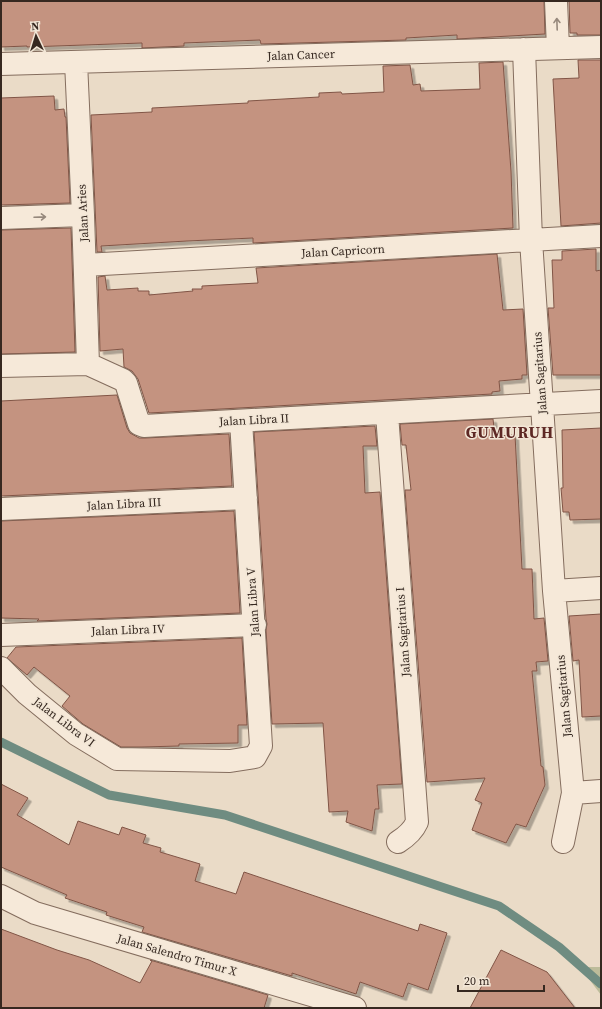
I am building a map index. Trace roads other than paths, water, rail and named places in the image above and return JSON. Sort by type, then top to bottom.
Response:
[{"type":"street","points":[[556,1],[558,48]]},
{"type":"street","name":"Jalan Cancer","points":[[1,64],[601,47]]},
{"type":"street","name":"Jalan Sagitarius","points":[[524,49],[531,240],[554,591],[573,793],[563,842]]},
{"type":"street","name":"Jalan Aries","points":[[76,62],[88,364]]},
{"type":"street","points":[[1,218],[83,215]]},
{"type":"street","name":"Jalan Capricorn","points":[[85,265],[601,236]]},
{"type":"street","name":"Jalan Libra II","points":[[1,366],[88,364],[123,380],[126,383],[141,425],[387,414],[601,401]]},
{"type":"street","name":"Jalan Sagitarius I","points":[[387,414],[417,822],[409,834],[398,842]]},
{"type":"street","name":"Jalan Libra V","points":[[230,760],[254,757],[261,746],[242,421]]},
{"type":"street","name":"Jalan Libra III","points":[[1,509],[246,498]]},
{"type":"street","points":[[554,591],[601,588]]},
{"type":"street","name":"Jalan Libra IV","points":[[1,635],[255,625]]},
{"type":"street","name":"Jalan Libra VI","points":[[1,668],[28,694],[76,734],[117,759],[230,760]]},
{"type":"street","points":[[573,793],[601,791]]},
{"type":"street","name":"Jalan Salendro Timur X","points":[[1,896],[35,913],[355,1008]]},
{"type":"waterway","points":[[1,742],[109,795],[225,815],[499,906],[559,947],[601,984]]},
{"type":"district","name":"GUMURUH","points":[[510,432]]}]
